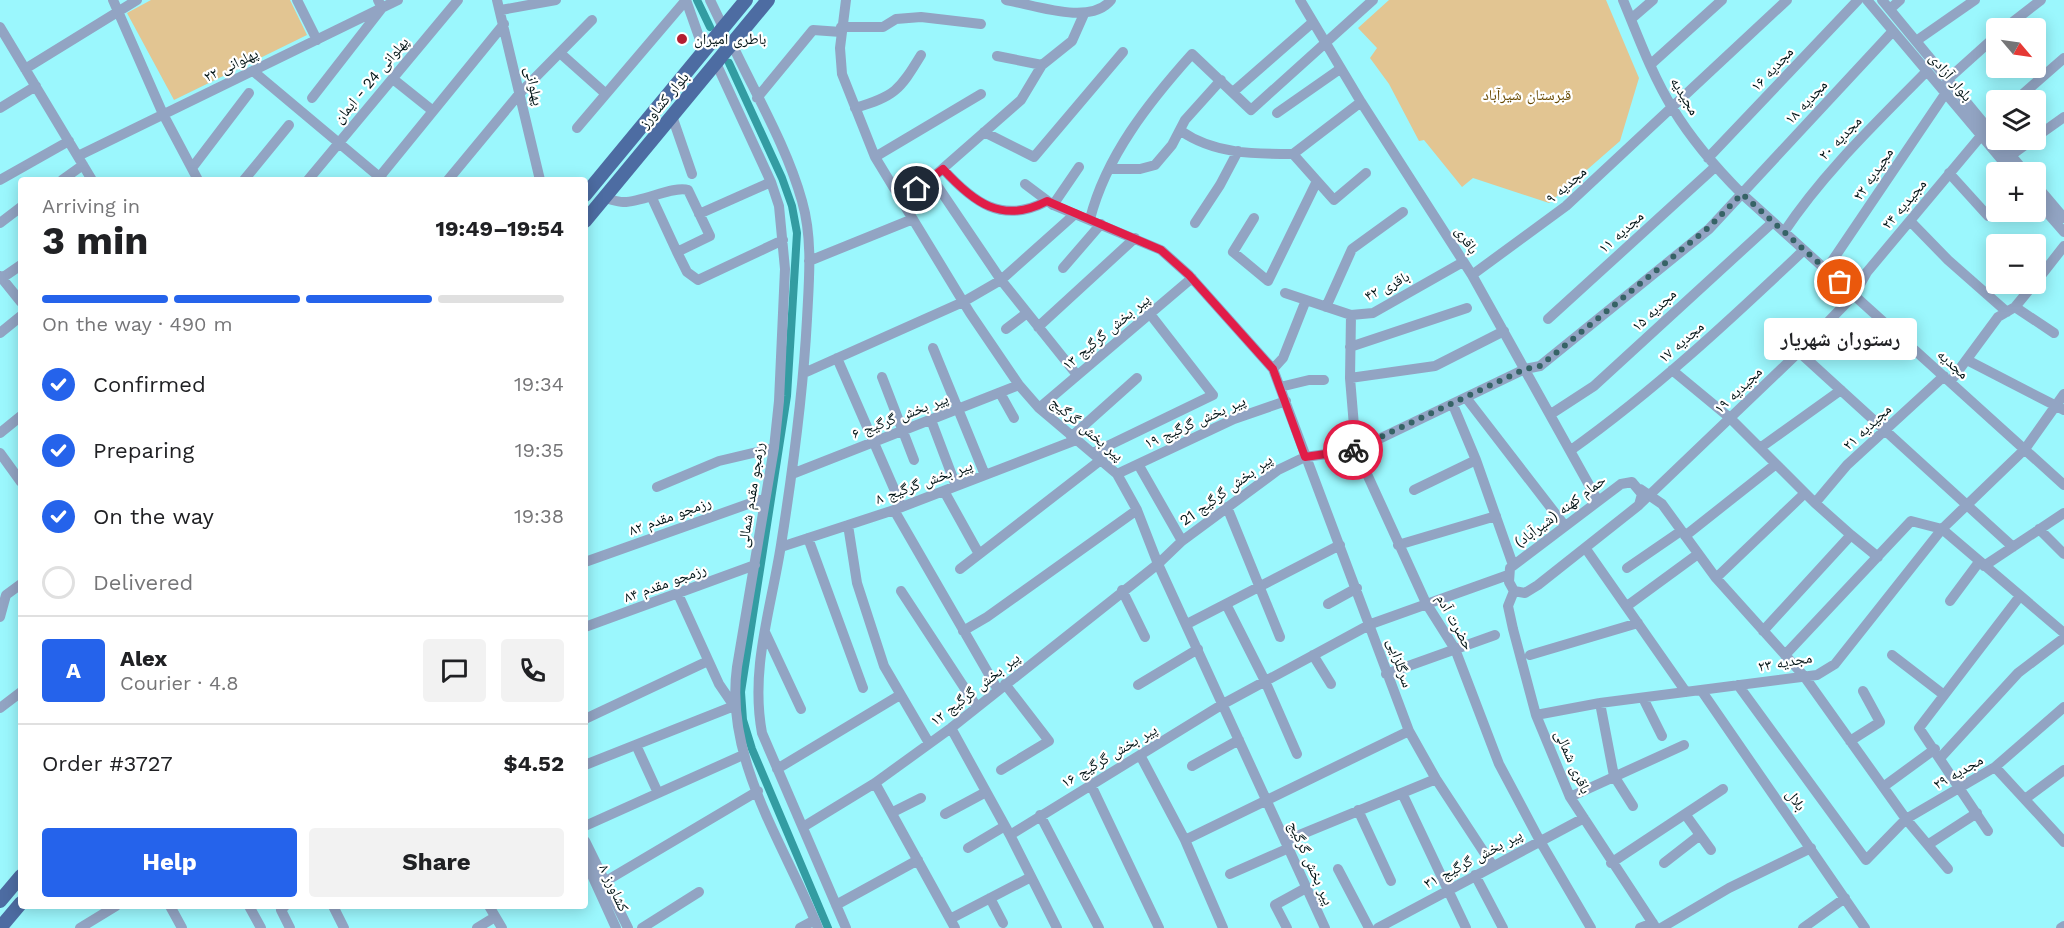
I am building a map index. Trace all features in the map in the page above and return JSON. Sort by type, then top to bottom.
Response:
[{"type":"main road","name":"بلوار کشاورز","points":[[588,191],[746,0]]},
{"type":"main road","name":"بلوار کشاورز","points":[[588,217],[768,0]]},
{"type":"main road","points":[[659,105],[672,116]]},
{"type":"main road","points":[[0,901],[18,880]]},
{"type":"main road","points":[[0,928],[18,907]]},
{"type":"street","points":[[113,0],[163,114],[196,177]]},
{"type":"street","points":[[25,69],[136,0]]},
{"type":"street","points":[[297,0],[316,40]]},
{"type":"street","name":"پهلوانی ۲۲","points":[[65,177],[81,161],[163,114],[316,40],[380,4],[398,0]]},
{"type":"street","name":"پهلوانی 24 - ایمان","points":[[310,177],[458,0]]},
{"type":"street","points":[[499,5],[556,0]]},
{"type":"street","points":[[686,0],[704,51]]},
{"type":"street","points":[[577,128],[686,0]]},
{"type":"street","points":[[710,0],[723,27]]},
{"type":"street","name":"پیر بخش گرگیج","points":[[846,0],[841,29],[842,74],[875,157],[963,302],[1020,385],[1039,408],[1117,474],[1137,510],[1158,564],[1324,928]]},
{"type":"street","points":[[1006,0],[1052,4],[1084,14],[1108,4]]},
{"type":"street","name":"باقری","points":[[1300,0],[1340,69],[1472,275],[1598,501]]},
{"type":"street","points":[[1090,219],[1097,193],[1134,124],[1163,86],[1192,54],[1251,110],[1324,41],[1373,0]]},
{"type":"street","name":"مجیدیه","points":[[1623,0],[1650,65],[1673,108],[1712,162],[1742,194]]},
{"type":"street","points":[[1631,20],[1653,0]]},
{"type":"street","points":[[1650,65],[1722,0]]},
{"type":"street","name":"مجدیه ۹","points":[[1472,275],[1566,206],[1787,0]]},
{"type":"street","name":"مجدیه ۱۶","points":[[1712,162],[1858,0]]},
{"type":"street","points":[[1890,9],[1900,0]]},
{"type":"street","points":[[1916,41],[1976,0]]},
{"type":"street","points":[[2018,18],[2041,0]]},
{"type":"street","name":"بلوار آزادی","points":[[1876,2],[1890,9],[1947,80],[1983,130],[2012,162]]},
{"type":"street","name":"بلوار آزادی","points":[[1876,2],[1893,31],[1926,72],[1945,94],[1986,132]]},
{"type":"street","points":[[312,98],[380,4]]},
{"type":"street","name":"پهلوانی","points":[[499,5],[539,174]]},
{"type":"street","points":[[902,200],[943,169],[1021,100],[1042,65],[1072,41],[1084,14]]},
{"type":"street","points":[[757,98],[813,30],[883,27],[896,19],[921,17],[981,24]]},
{"type":"street","points":[[450,177],[520,93],[592,20]]},
{"type":"street","points":[[1233,92],[1313,22]]},
{"type":"street","points":[[382,177],[504,24]]},
{"type":"street","points":[[1,31],[90,177]]},
{"type":"street","name":"مجدیه ۱۸","points":[[1525,369],[1540,366],[1708,228],[1893,31]]},
{"type":"street","points":[[732,44],[793,174],[803,203],[808,232],[809,261],[804,373],[781,547],[757,679],[757,708],[762,734],[846,928]]},
{"type":"street","points":[[1947,80],[1986,45]]},
{"type":"street","points":[[984,132],[1034,157],[1123,52]]},
{"type":"street","points":[[560,53],[606,94]]},
{"type":"street","points":[[855,108],[891,96],[901,86],[921,56]]},
{"type":"street","points":[[997,56],[1042,65]]},
{"type":"street","points":[[2027,90],[2064,58]]},
{"type":"street","name":"رزمجو مقدم شمالی","points":[[716,63],[771,182],[779,206],[783,240],[784,291],[779,401],[774,448],[737,667],[734,706],[743,755],[817,924]]},
{"type":"street","points":[[1277,113],[1340,69]]},
{"type":"street","points":[[253,71],[378,177]]},
{"type":"street","name":"مجدیه ۲۰","points":[[1784,232],[1810,193],[1832,167],[1926,72]]},
{"type":"street","points":[[393,79],[433,111]]},
{"type":"street","points":[[1110,169],[1155,165],[1181,131],[1185,120],[1221,80]]},
{"type":"street","points":[[0,108],[36,86]]},
{"type":"street","points":[[192,168],[249,93]]},
{"type":"street","points":[[875,157],[981,94]]},
{"type":"street","name":"مجیدیه ۲۲","points":[[1826,270],[1945,94]]},
{"type":"street","points":[[1181,131],[1198,143],[1214,149],[1293,154],[1361,102]]},
{"type":"street","points":[[672,116],[692,174]]},
{"type":"street","points":[[2046,130],[2064,117]]},
{"type":"street","points":[[246,177],[289,125]]},
{"type":"street","name":"مجیدیه ۲۴","points":[[1854,295],[1867,273],[1986,127]]},
{"type":"street","points":[[0,180],[69,141]]},
{"type":"street","name":"بلوار آزادی","points":[[2003,150],[2008,162]]},
{"type":"street","points":[[2007,158],[2018,150]]},
{"type":"street","points":[[1195,223],[1220,185],[1238,151]]},
{"type":"street","points":[[1293,154],[1334,200],[1366,173]]},
{"type":"street","name":"مجدیه ۱۱","points":[[1548,319],[1712,162]]},
{"type":"street","points":[[943,169],[975,200],[999,210],[1017,211],[1050,203],[1080,167]]},
{"type":"street","points":[[1949,173],[1986,214]]},
{"type":"street","points":[[932,178],[1001,280],[1077,375]]},
{"type":"street","points":[[1254,218],[1233,252],[1268,281],[1317,181]]},
{"type":"street","points":[[699,214],[771,182]]},
{"type":"street","points":[[1025,184],[1050,203],[1161,250],[1192,278],[1273,369],[1283,358],[1306,300]]},
{"type":"street","points":[[604,198],[622,202],[652,198],[682,188],[688,190],[710,236],[677,252]]},
{"type":"street","name":"مجدیه","points":[[1742,194],[2064,485]]},
{"type":"street","points":[[2046,195],[2062,211]]},
{"type":"street","points":[[652,198],[687,272],[698,280],[783,240]]},
{"type":"street","points":[[0,223],[18,209]]},
{"type":"street","points":[[2046,211],[2064,232]]},
{"type":"street","points":[[1326,307],[1352,249],[1403,212]]},
{"type":"street","points":[[804,373],[963,302],[1001,280],[1075,214]]},
{"type":"street","points":[[809,261],[913,219]]},
{"type":"street","points":[[1910,220],[1948,260],[2011,309],[2054,333]]},
{"type":"street","name":"مجدیه ۱۵","points":[[1551,414],[1594,386],[1773,222]]},
{"type":"street","points":[[1063,268],[1101,224]]},
{"type":"street","points":[[1038,327],[1135,238]]},
{"type":"street","name":"مجیدیه ۲۱","points":[[2046,269],[2064,246]]},
{"type":"street","name":"مجدیه ۱۷","points":[[1571,450],[1619,416],[1804,250]]},
{"type":"street","name":"باقری ۴۲","points":[[1285,293],[1351,315],[1373,313],[1463,262]]},
{"type":"street","points":[[18,267],[1,277],[18,298]]},
{"type":"street","name":"پیر بخش گرگیج ۱۳","points":[[1039,408],[1192,278]]},
{"type":"street","name":"مجیدیه ۲۱","points":[[1815,503],[1847,465],[1967,360],[1998,317],[2011,309],[2025,294]]},
{"type":"street","name":"مجیدیه ۱۹","points":[[1586,549],[1639,504],[1645,492],[1730,418],[1854,295]]},
{"type":"street","points":[[1350,347],[1467,308]]},
{"type":"street","points":[[1005,329],[1027,313]]},
{"type":"street","points":[[960,569],[1097,456],[1213,395],[1150,314]]},
{"type":"street","name":"حضرت آدم","points":[[1351,315],[1350,378],[1356,450],[1426,603],[1455,649],[1499,764],[1540,841],[1591,928]]},
{"type":"street","points":[[0,333],[18,318]]},
{"type":"street","points":[[1350,378],[1435,366],[1504,331]]},
{"type":"street","points":[[933,348],[985,475]]},
{"type":"street","points":[[1799,352],[1966,507],[2013,547]]},
{"type":"street","points":[[837,358],[875,443],[898,509],[963,631],[1002,687],[1049,741],[1001,770]]},
{"type":"street","points":[[1967,360],[2060,408]]},
{"type":"street","name":"سرگلزایی","points":[[1273,369],[1371,624],[1386,674],[1409,731],[1436,779],[1493,866]]},
{"type":"street","name":"پیر بخش گرگیج 21","points":[[1158,564],[1182,541],[1278,470],[1305,457],[1356,450],[1467,399],[1525,369]]},
{"type":"street","points":[[1672,369],[1730,418],[1815,503],[1878,557]]},
{"type":"street","points":[[882,377],[914,460]]},
{"type":"street","points":[[1074,438],[1137,378]]},
{"type":"street","points":[[1280,387],[1309,380],[1324,380]]},
{"type":"street","name":"پیر بخش گرگیج ۶","points":[[792,474],[1020,385]]},
{"type":"street","points":[[1760,448],[1840,390]]},
{"type":"street","points":[[1000,393],[1014,418]]},
{"type":"street","name":"مجدیه ۲۳","points":[[1536,715],[1600,703],[1817,675],[1835,664],[1942,529],[2025,449],[2060,408],[2064,394]]},
{"type":"street","points":[[1467,399],[1565,526]]},
{"type":"street","name":"پیر بخش گرگیج ۱۹","points":[[1117,474],[1234,419],[1286,401]]},
{"type":"street","points":[[1453,405],[1496,516],[1511,570],[1514,591],[1525,593],[1586,549],[1686,692]]},
{"type":"street","points":[[0,433],[18,418]]},
{"type":"street","points":[[931,420],[956,486]]},
{"type":"street","name":"پیر بخش گرگیج ۸","points":[[781,547],[898,509],[1074,438]]},
{"type":"street","points":[[657,487],[719,461],[774,448]]},
{"type":"street","points":[[0,453],[18,478]]},
{"type":"street","points":[[1414,490],[1476,460]]},
{"type":"street","points":[[1138,464],[1182,541]]},
{"type":"street","points":[[1627,568],[1683,534],[1776,464]]},
{"type":"street","name":"حمام کهنه (شیرآباد)","points":[[1371,624],[1511,570],[1565,526],[1626,482],[1632,482],[1645,492]]},
{"type":"street","points":[[944,491],[979,554]]},
{"type":"street","points":[[1645,492],[1662,504],[1716,578],[1804,676],[1906,819],[1948,868]]},
{"type":"street","points":[[1716,578],[1805,493]]},
{"type":"street","name":"رزمجو مقدم ۸۲","points":[[588,561],[765,498]]},
{"type":"street","points":[[1227,507],[1280,638]]},
{"type":"street","points":[[963,631],[987,617],[1137,510]]},
{"type":"street","points":[[1950,601],[1982,564],[2013,547],[2064,513]]},
{"type":"street","points":[[1398,545],[1496,516]]},
{"type":"street","points":[[1785,655],[1911,521],[1942,529],[2064,633]]},
{"type":"street","points":[[848,525],[857,583],[884,666],[929,743]]},
{"type":"street","points":[[2039,530],[2064,554]]},
{"type":"street","points":[[1763,631],[1851,535]]},
{"type":"street","points":[[808,538],[863,688]]},
{"type":"street","points":[[1186,624],[1340,544]]},
{"type":"street","points":[[1627,606],[1698,554]]},
{"type":"street","name":"پیر بخش گرگیج ۱۲","points":[[803,827],[875,783],[951,728],[1122,590],[1158,564]]},
{"type":"street","name":"رزمجو مقدم ۸۴","points":[[588,626],[754,565]]},
{"type":"street","points":[[0,617],[3,591],[18,585]]},
{"type":"street","points":[[1328,604],[1357,588]]},
{"type":"street","points":[[1122,590],[1145,637]]},
{"type":"street","points":[[901,591],[977,707]]},
{"type":"street","name":"باقری شمالی","points":[[1514,591],[1508,606],[1536,715],[1570,796],[1611,862],[1657,926]]},
{"type":"street","points":[[588,764],[734,706],[708,662],[678,594]]},
{"type":"street","points":[[1988,831],[1938,753],[1919,728],[2020,596]]},
{"type":"street","points":[[1226,604],[1265,681],[1297,754]]},
{"type":"street","points":[[1530,655],[1638,623]]},
{"type":"street","name":"پیر بخش گرگیج ۱۶","points":[[968,848],[1040,815],[1223,704],[1371,624]]},
{"type":"street","points":[[765,632],[801,709]]},
{"type":"street","points":[[1386,674],[1495,634]]},
{"type":"street","points":[[1883,787],[1938,753],[2018,673],[2064,638]]},
{"type":"street","points":[[1138,685],[1198,649]]},
{"type":"street","points":[[1313,655],[1331,684]]},
{"type":"street","points":[[1892,655],[1944,695]]},
{"type":"street","points":[[588,718],[708,662]]},
{"type":"street","name":"مجدیه ۲۹","points":[[1738,685],[1866,860],[1906,819],[1995,767],[2064,707]]},
{"type":"street","name":"بلال","points":[[1701,690],[1865,928]]},
{"type":"street","points":[[1850,741],[1880,722],[1863,692]]},
{"type":"street","points":[[0,708],[18,694]]},
{"type":"street","points":[[777,769],[900,695]]},
{"type":"street","points":[[1643,698],[1662,736]]},
{"type":"street","points":[[1600,703],[1614,776],[1633,806]]},
{"type":"street","points":[[951,728],[1008,830],[1057,928]]},
{"type":"street","points":[[1185,840],[1409,731]]},
{"type":"street","points":[[1192,766],[1239,740]]},
{"type":"street","points":[[636,745],[658,793]]},
{"type":"street","points":[[1570,796],[1684,745]]},
{"type":"street","points":[[588,825],[743,755]]},
{"type":"street","points":[[1140,755],[1185,840],[1223,928]]},
{"type":"street","points":[[1995,767],[2063,838]]},
{"type":"street","points":[[2025,799],[2064,770]]},
{"type":"street","points":[[1230,874],[1358,810],[1436,779]]},
{"type":"street","points":[[875,783],[952,923],[990,898],[1031,877]]},
{"type":"street","points":[[1090,783],[1159,928]]},
{"type":"street","points":[[1611,862],[1723,789]]},
{"type":"street","points":[[606,881],[758,791]]},
{"type":"street","points":[[945,814],[986,792]]},
{"type":"street","points":[[1402,793],[1467,928]]},
{"type":"street","points":[[893,812],[921,798]]},
{"type":"street","points":[[1358,810],[1390,881]]},
{"type":"street","points":[[1929,844],[1977,813]]},
{"type":"street","points":[[1685,814],[1711,850]]},
{"type":"street","points":[[1040,815],[1099,928]]},
{"type":"street","name":"پیر بخش گرگیج ۳۱","points":[[1377,928],[1584,818]]},
{"type":"street","points":[[1664,863],[1700,835]]},
{"type":"street","points":[[588,847],[628,928]]},
{"type":"street","points":[[1640,928],[1657,926],[1811,848]]},
{"type":"street","points":[[836,905],[918,860]]},
{"type":"street","points":[[1338,869],[1369,928]]},
{"type":"street","points":[[1475,875],[1503,928]]},
{"type":"street","name":"کشاورز ۸","points":[[589,877],[616,928]]},
{"type":"street","points":[[1287,928],[1275,905],[1306,888]]},
{"type":"street","points":[[642,928],[699,892]]},
{"type":"street","points":[[990,898],[1003,923]]},
{"type":"street","points":[[1803,928],[1845,898]]},
{"type":"street","points":[[81,928],[111,909]]},
{"type":"street","points":[[171,909],[180,927]]},
{"type":"street","points":[[251,909],[261,928]]},
{"type":"street","points":[[282,909],[290,928]]},
{"type":"street","points":[[334,909],[344,928]]},
{"type":"street","points":[[491,909],[502,928]]},
{"type":"street","points":[[477,928],[495,917]]},
{"type":"street","points":[[800,928],[817,924]]},
{"type":"green space","points":[[151,0],[290,0],[307,35],[174,100],[127,13]]},
{"type":"green space","name":"قبرستان شیرآباد","points":[[1389,0],[1606,0],[1639,78],[1620,141],[1549,203],[1473,178],[1462,187],[1424,140],[1419,141],[1389,84],[1370,58],[1377,48],[1358,28]]},
{"type":"waterway","points":[[697,0],[710,27]]},
{"type":"waterway","points":[[729,63],[782,178],[792,206],[797,233],[787,396],[741,692],[743,720],[752,749],[828,928]]},
{"type":"way so far","points":[[1353,450],[1467,399],[1525,369],[1540,366],[1708,228],[1742,194],[1840,282]]},
{"type":"place","name":"باطری امیران","points":[[682,39]]},
{"type":"place","name":"رستوران شهریار","points":[[1840,282]]},
{"type":"route","points":[[917,189],[943,169],[965,193],[999,210],[1017,211],[1036,207],[1047,201],[1161,250],[1192,278],[1273,369],[1305,457],[1353,450]]}]
